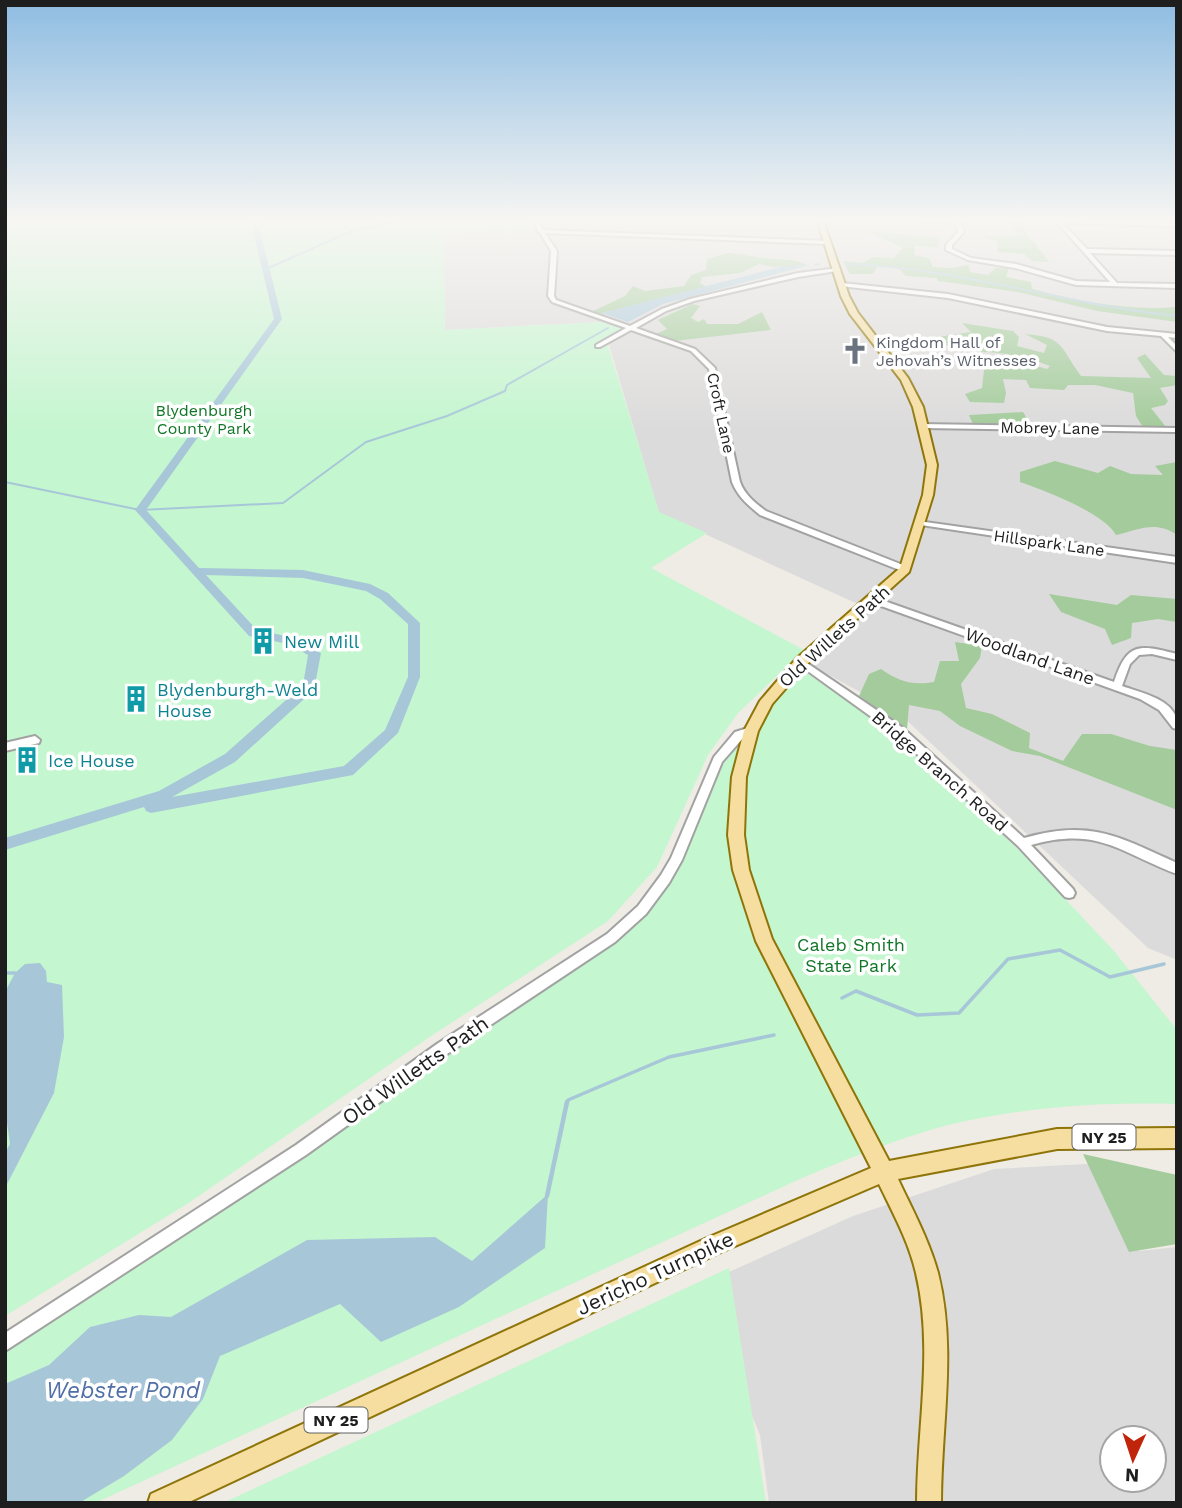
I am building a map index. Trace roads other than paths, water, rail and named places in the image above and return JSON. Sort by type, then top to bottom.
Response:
[{"type":"main road","name":"Old Willets Path","points":[[844,290],[854,314],[905,380],[918,407],[932,465],[921,523],[905,569],[801,662],[774,690],[751,731],[739,777],[736,835],[750,901],[764,941],[884,1172],[912,1231],[927,1273],[935,1332],[936,1399],[929,1503]]},
{"type":"main road","name":"Jericho Turnpike","points":[[160,1503],[714,1245],[884,1172],[1057,1139],[1177,1138]]},
{"type":"street","name":"Croft Lane","points":[[551,290],[554,301],[693,351],[710,364],[736,482],[739,492],[750,504],[763,513],[905,569]]},
{"type":"street","points":[[598,345],[664,310],[733,290]]},
{"type":"street","points":[[894,290],[948,296],[1107,328],[1177,336]]},
{"type":"street","points":[[1163,335],[1177,350]]},
{"type":"street","name":"Mobrey Lane","points":[[923,426],[1177,430]]},
{"type":"street","name":"Hillspark Lane","points":[[921,523],[1177,560]]},
{"type":"street","name":"Woodland Lane","points":[[873,600],[1154,702],[1170,715],[1177,725]]},
{"type":"street","points":[[1117,687],[1125,661],[1131,653],[1148,650],[1177,657]]},
{"type":"street","name":"Bridge Branch Road","points":[[801,662],[899,731],[1021,843],[1069,893]]},
{"type":"street","name":"Old Willetts Path","points":[[5,1343],[290,1158],[442,1049],[611,938],[642,910],[665,879],[676,860],[718,760],[739,735],[751,731]]},
{"type":"street","points":[[5,747],[34,740]]},
{"type":"street","points":[[1021,843],[1049,834],[1085,833],[1116,841],[1177,869]]},
{"type":"water","points":[[690,290],[714,290],[663,304],[628,322],[602,313]]},
{"type":"water","points":[[40,963],[46,971],[47,982],[62,985],[64,1037],[54,1093],[5,1188],[5,1153],[10,1144],[5,1108],[5,992],[15,973],[25,964]]},
{"type":"water","name":"Webster Pond","points":[[548,1194],[545,1248],[459,1307],[381,1342],[340,1304],[220,1356],[203,1399],[172,1440],[124,1476],[79,1503],[5,1503],[5,1384],[49,1365],[90,1327],[139,1315],[171,1317],[307,1240],[435,1237],[472,1261]]},
{"type":"waterway","points":[[196,571],[140,510],[278,319],[271,290]]},
{"type":"waterway","points":[[1026,290],[1135,311],[1177,316]]},
{"type":"waterway","points":[[5,482],[140,510],[283,503],[366,442],[447,416],[505,391],[507,385],[608,328]]},
{"type":"waterway","points":[[5,844],[164,795],[230,758],[309,687],[315,653],[291,641],[253,633],[196,571]]},
{"type":"waterway","points":[[151,807],[348,771],[391,733],[414,677],[414,623],[384,596],[370,588],[303,574],[196,571]]},
{"type":"waterway","points":[[842,998],[856,991],[917,1015],[959,1013],[1008,959],[1060,950],[1110,977],[1164,964]]},
{"type":"waterway","points":[[5,973],[15,973]]},
{"type":"waterway","points":[[567,1104],[568,1100],[669,1057],[774,1035]]},
{"type":"waterway","points":[[547,1196],[567,1102]]},
{"type":"place","name":"Kingdom Hall of Jehovah’s Witnesses","points":[[855,351]]},
{"type":"place","name":"New Mill","points":[[263,641]]},
{"type":"place","name":"Blydenburgh-Weld House","points":[[136,699]]},
{"type":"place","name":"Ice House","points":[[27,760]]},
{"type":"park label","name":"Blydenburgh County Park","points":[[204,419]]},
{"type":"park label","name":"Caleb Smith State Park","points":[[851,954]]}]
